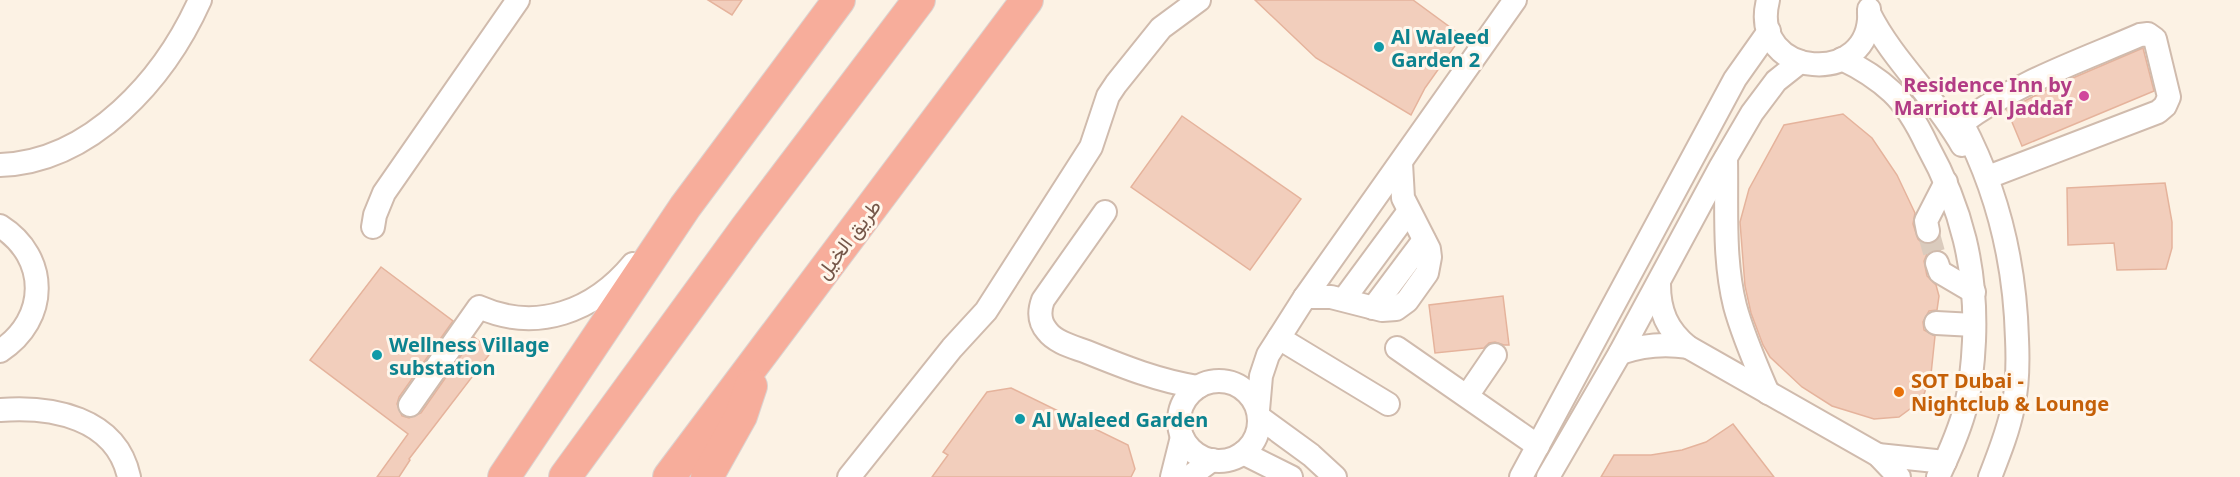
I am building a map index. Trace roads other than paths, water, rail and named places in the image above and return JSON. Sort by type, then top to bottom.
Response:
[{"type":"highway","points":[[504,477],[685,207],[838,0]]},
{"type":"highway","points":[[565,477],[747,227],[919,0]]},
{"type":"highway","name":"طريق الخيل","points":[[669,477],[1027,0]]},
{"type":"highway","points":[[707,477],[746,404],[756,362]]},
{"type":"street","points":[[0,165],[25,163],[45,157],[74,143],[113,118],[149,84],[164,65],[186,30],[200,0]]},
{"type":"street","points":[[849,477],[952,348],[986,311],[1090,147],[1108,96],[1116,84],[1161,27],[1199,0]]},
{"type":"street","points":[[1182,437],[1194,452],[1212,460],[1228,460],[1243,453],[1254,441],[1259,426],[1261,375],[1273,346],[1305,297],[1515,0]]},
{"type":"street","points":[[1768,1],[1766,12],[1769,31],[1781,50],[1800,62],[1814,66],[1829,64],[1854,51],[1868,27],[1868,6]]},
{"type":"street","points":[[373,227],[384,193],[508,3]]},
{"type":"street","points":[[1868,6],[1891,51],[1947,119],[1980,183],[1995,232],[2002,272],[2003,370],[1997,411],[1975,477]]},
{"type":"street","points":[[1521,477],[1736,79],[1769,31]]},
{"type":"street","points":[[1988,177],[2158,112],[2165,106],[2169,97],[2155,39],[2148,34],[2140,34],[2022,85],[1984,106],[1962,123],[1988,177],[2007,243],[2017,318],[2018,358],[2014,405],[2004,443],[1990,477]]},
{"type":"street","points":[[1842,59],[1867,72],[1893,93],[1922,135],[1946,182],[1965,238],[1974,292],[1973,366],[1966,404],[1942,470],[1878,455]]},
{"type":"street","points":[[1548,477],[1659,284],[1726,158],[1766,93],[1800,62]]},
{"type":"street","points":[[1726,158],[1728,253],[1732,289],[1740,322],[1768,393]]},
{"type":"street","points":[[1305,297],[1359,303],[1389,311],[1402,306],[1407,301],[1430,265],[1429,249],[1403,198],[1401,163]]},
{"type":"street","points":[[1928,231],[1926,221],[1946,182]]},
{"type":"street","points":[[410,405],[479,307],[506,316],[535,318],[564,313],[591,302],[618,282],[678,209],[685,207]]},
{"type":"street","points":[[1105,212],[1043,300],[1040,314],[1043,325],[1055,338],[1158,379],[1207,385],[1234,385],[1242,389],[1254,402],[1258,414],[1311,455],[1335,477]]},
{"type":"street","points":[[0,226],[17,240],[29,255],[37,278],[35,307],[24,328],[0,351]]},
{"type":"street","points":[[1359,303],[1417,226]]},
{"type":"street","points":[[1937,263],[1940,272],[1974,292]]},
{"type":"street","points":[[1659,284],[1661,308],[1665,320],[1688,347],[1878,455],[1899,477]]},
{"type":"street","points":[[1936,323],[1974,325]]},
{"type":"street","points":[[1620,353],[1633,348],[1661,344],[1688,347]]},
{"type":"street","points":[[1172,477],[1182,437],[1179,423],[1182,406],[1207,385],[1238,374],[1273,346]]},
{"type":"street","points":[[1273,346],[1388,404]]},
{"type":"street","points":[[1397,348],[1539,446]]},
{"type":"street","points":[[1467,396],[1495,355]]},
{"type":"street","points":[[0,410],[48,410],[73,417],[96,429],[110,440],[123,460],[129,477]]},
{"type":"street","points":[[1243,453],[1291,477]]},
{"type":"street","points":[[1190,477],[1212,460]]},
{"type":"tunnel","points":[[1928,231],[1937,263]]},
{"type":"place","name":"Al Waleed Garden 2","points":[[1379,47]]},
{"type":"place","name":"Residence Inn by Marriott Al Jaddaf","points":[[2084,96]]},
{"type":"place","name":"Wellness Village substation","points":[[377,355]]},
{"type":"place","name":"SOT Dubai - Nightclub & Lounge","points":[[1899,392]]},
{"type":"place","name":"Al Waleed Garden","points":[[1020,419]]}]
